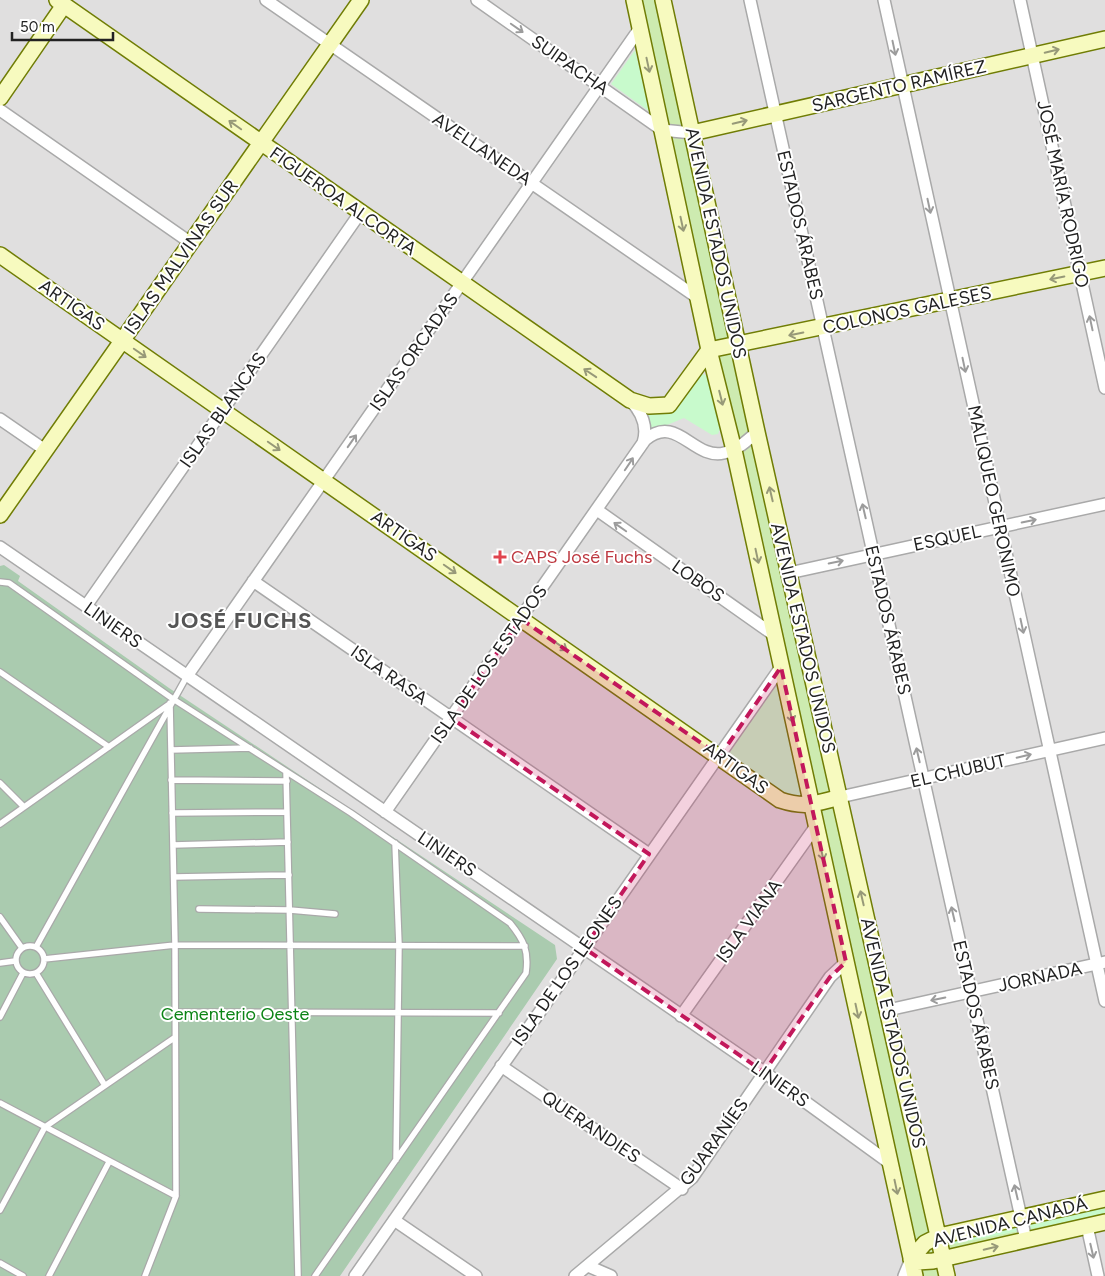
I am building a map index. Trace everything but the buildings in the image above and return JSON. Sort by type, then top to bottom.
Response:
[{"type":"street","name":"AVELLANEDA","points":[[266,0],[698,298]]},
{"type":"street","name":"ISLAS MALVINAS SUR","points":[[0,515],[361,0]]},
{"type":"street","name":"AVENIDA ESTADOS UNIDOS","points":[[634,0],[709,350],[734,450],[780,667],[915,1276]]},
{"type":"street","name":"AVENIDA ESTADOS UNIDOS","points":[[663,0],[756,432],[947,1276]]},
{"type":"street","name":"ESTADOS ÁRABES","points":[[750,0],[1026,1240]]},
{"type":"street","name":"MALIQUEO GERONIMO","points":[[884,0],[1050,750],[1101,963],[1105,1001]]},
{"type":"street","name":"JOSÉ MARÍA RODRIGO","points":[[1020,0],[1105,388]]},
{"type":"street","name":"SUIPACHA","points":[[482,1],[662,130]]},
{"type":"street","points":[[0,98],[63,2]]},
{"type":"street","name":"FIGUEROA ALCORTA","points":[[63,2],[360,213],[630,400]]},
{"type":"street","name":"ISLAS ORCADAS","points":[[187,676],[640,28]]},
{"type":"street","name":"SARGENTO RAMÍREZ","points":[[692,133],[1105,39]]},
{"type":"street","points":[[0,110],[191,243]]},
{"type":"street","points":[[662,130],[692,133]]},
{"type":"street","name":"ISLAS BLANCAS","points":[[86,606],[360,213]]},
{"type":"street","name":"ARTIGAS","points":[[0,255],[720,756],[780,800],[798,806],[812,805]]},
{"type":"street","name":"COLONOS GALESES","points":[[709,350],[738,346],[1105,268]]},
{"type":"street","points":[[630,400],[649,406],[669,405],[709,350]]},
{"type":"street","points":[[630,400],[642,416],[645,432],[643,443]]},
{"type":"street","points":[[0,419],[45,450]]},
{"type":"street","name":"ISLA DE LOS ESTADOS","points":[[385,812],[643,443],[657,433],[667,431],[675,433],[711,454],[723,454],[734,450]]},
{"type":"street","points":[[734,450],[756,432]]},
{"type":"street","name":"ESQUEL","points":[[789,573],[1105,504]]},
{"type":"street","name":"LOBOS","points":[[597,510],[774,635]]},
{"type":"street","name":"LINIERS","points":[[0,547],[764,1072],[890,1164]]},
{"type":"street","name":"ISLA RASA","points":[[253,581],[649,854]]},
{"type":"street","name":"ISLA DE LOS LEONES","points":[[356,1276],[649,854],[720,756],[780,667]]},
{"type":"street","name":"EL CHUBUT","points":[[812,805],[1105,738]]},
{"type":"street","name":"ISLA VIANA","points":[[681,1016],[816,826]]},
{"type":"street","name":"GUARANÍES","points":[[575,1276],[692,1178],[830,977],[846,962]]},
{"type":"street","name":"JORNADA","points":[[888,1010],[1101,963]]},
{"type":"street","name":"QUERANDIES","points":[[501,1066],[682,1188]]},
{"type":"street","name":"AVENIDA CANADÁ","points":[[1105,1199],[939,1236],[925,1243],[911,1259],[921,1262],[944,1258],[1105,1222]]},
{"type":"street","points":[[394,1220],[476,1276]]},
{"type":"street","points":[[1086,1226],[1098,1276]]},
{"type":"street","points":[[904,1276],[911,1259]]},
{"type":"street","points":[[588,1266],[611,1276]]},
{"type":"lane","points":[[0,582],[9,583],[171,701],[250,748],[395,843],[510,923],[523,938],[528,957],[526,974],[315,1276]]},
{"type":"lane","points":[[0,672],[108,747]]},
{"type":"lane","points":[[36,947],[171,701],[187,676]]},
{"type":"lane","points":[[0,824],[171,701]]},
{"type":"lane","points":[[145,1276],[176,1196],[175,945],[171,701]]},
{"type":"lane","points":[[171,750],[250,748]]},
{"type":"lane","points":[[286,772],[298,1276]]},
{"type":"lane","points":[[171,780],[287,781]]},
{"type":"lane","points":[[0,783],[24,807]]},
{"type":"lane","points":[[172,813],[288,812]]},
{"type":"lane","points":[[173,845],[288,842]]},
{"type":"lane","points":[[395,843],[399,945],[396,1014],[396,1160]]},
{"type":"lane","points":[[174,877],[289,874]]},
{"type":"lane","points":[[198,909],[290,910],[334,914]]},
{"type":"lane","points":[[0,917],[22,948]]},
{"type":"lane","points":[[44,959],[175,945],[525,946]]},
{"type":"lane","points":[[23,973],[15,961],[17,953],[22,948],[36,947]]},
{"type":"lane","points":[[23,973],[36,973],[42,967],[44,959],[36,947]]},
{"type":"lane","points":[[0,963],[15,961]]},
{"type":"lane","points":[[0,1018],[23,973]]},
{"type":"lane","points":[[36,973],[104,1084]]},
{"type":"lane","points":[[174,1012],[499,1013]]},
{"type":"lane","points":[[0,1210],[45,1127],[104,1084],[174,1038]]},
{"type":"lane","points":[[0,1103],[176,1196]]},
{"type":"lane","points":[[49,1276],[109,1162]]},
{"type":"lane","points":[[0,1263],[23,1276]]},
{"type":"highlighted area","points":[[521,619],[720,756],[781,667],[846,962],[830,977],[764,1072],[584,948],[649,854],[451,718]]},
{"type":"shaded area","points":[[0,0],[1105,0],[1105,1276],[0,1276]]},
{"type":"green space","points":[[634,0],[663,0],[939,1235],[1105,1199],[1105,1222],[944,1258],[947,1276],[915,1276]]},
{"type":"green space","points":[[635,50],[650,112],[611,84]]},
{"type":"green space","points":[[703,374],[711,378],[720,429],[718,434],[712,435],[684,418],[650,432],[651,424],[645,408],[657,412],[677,409],[700,375]]},
{"type":"green space","name":"Cementerio Oeste","points":[[4,565],[20,576],[18,581],[169,688],[555,945],[557,959],[340,1276],[0,1276],[0,566]]},
{"type":"green space","points":[[781,669],[811,802],[780,800],[720,756]]},
{"type":"green space","points":[[1105,1204],[1105,1214],[954,1244],[953,1242]]},
{"type":"place","name":"CAPS José Fuchs","points":[[500,557]]},
{"type":"district","name":"JOSÉ FUCHS","points":[[240,620]]}]
